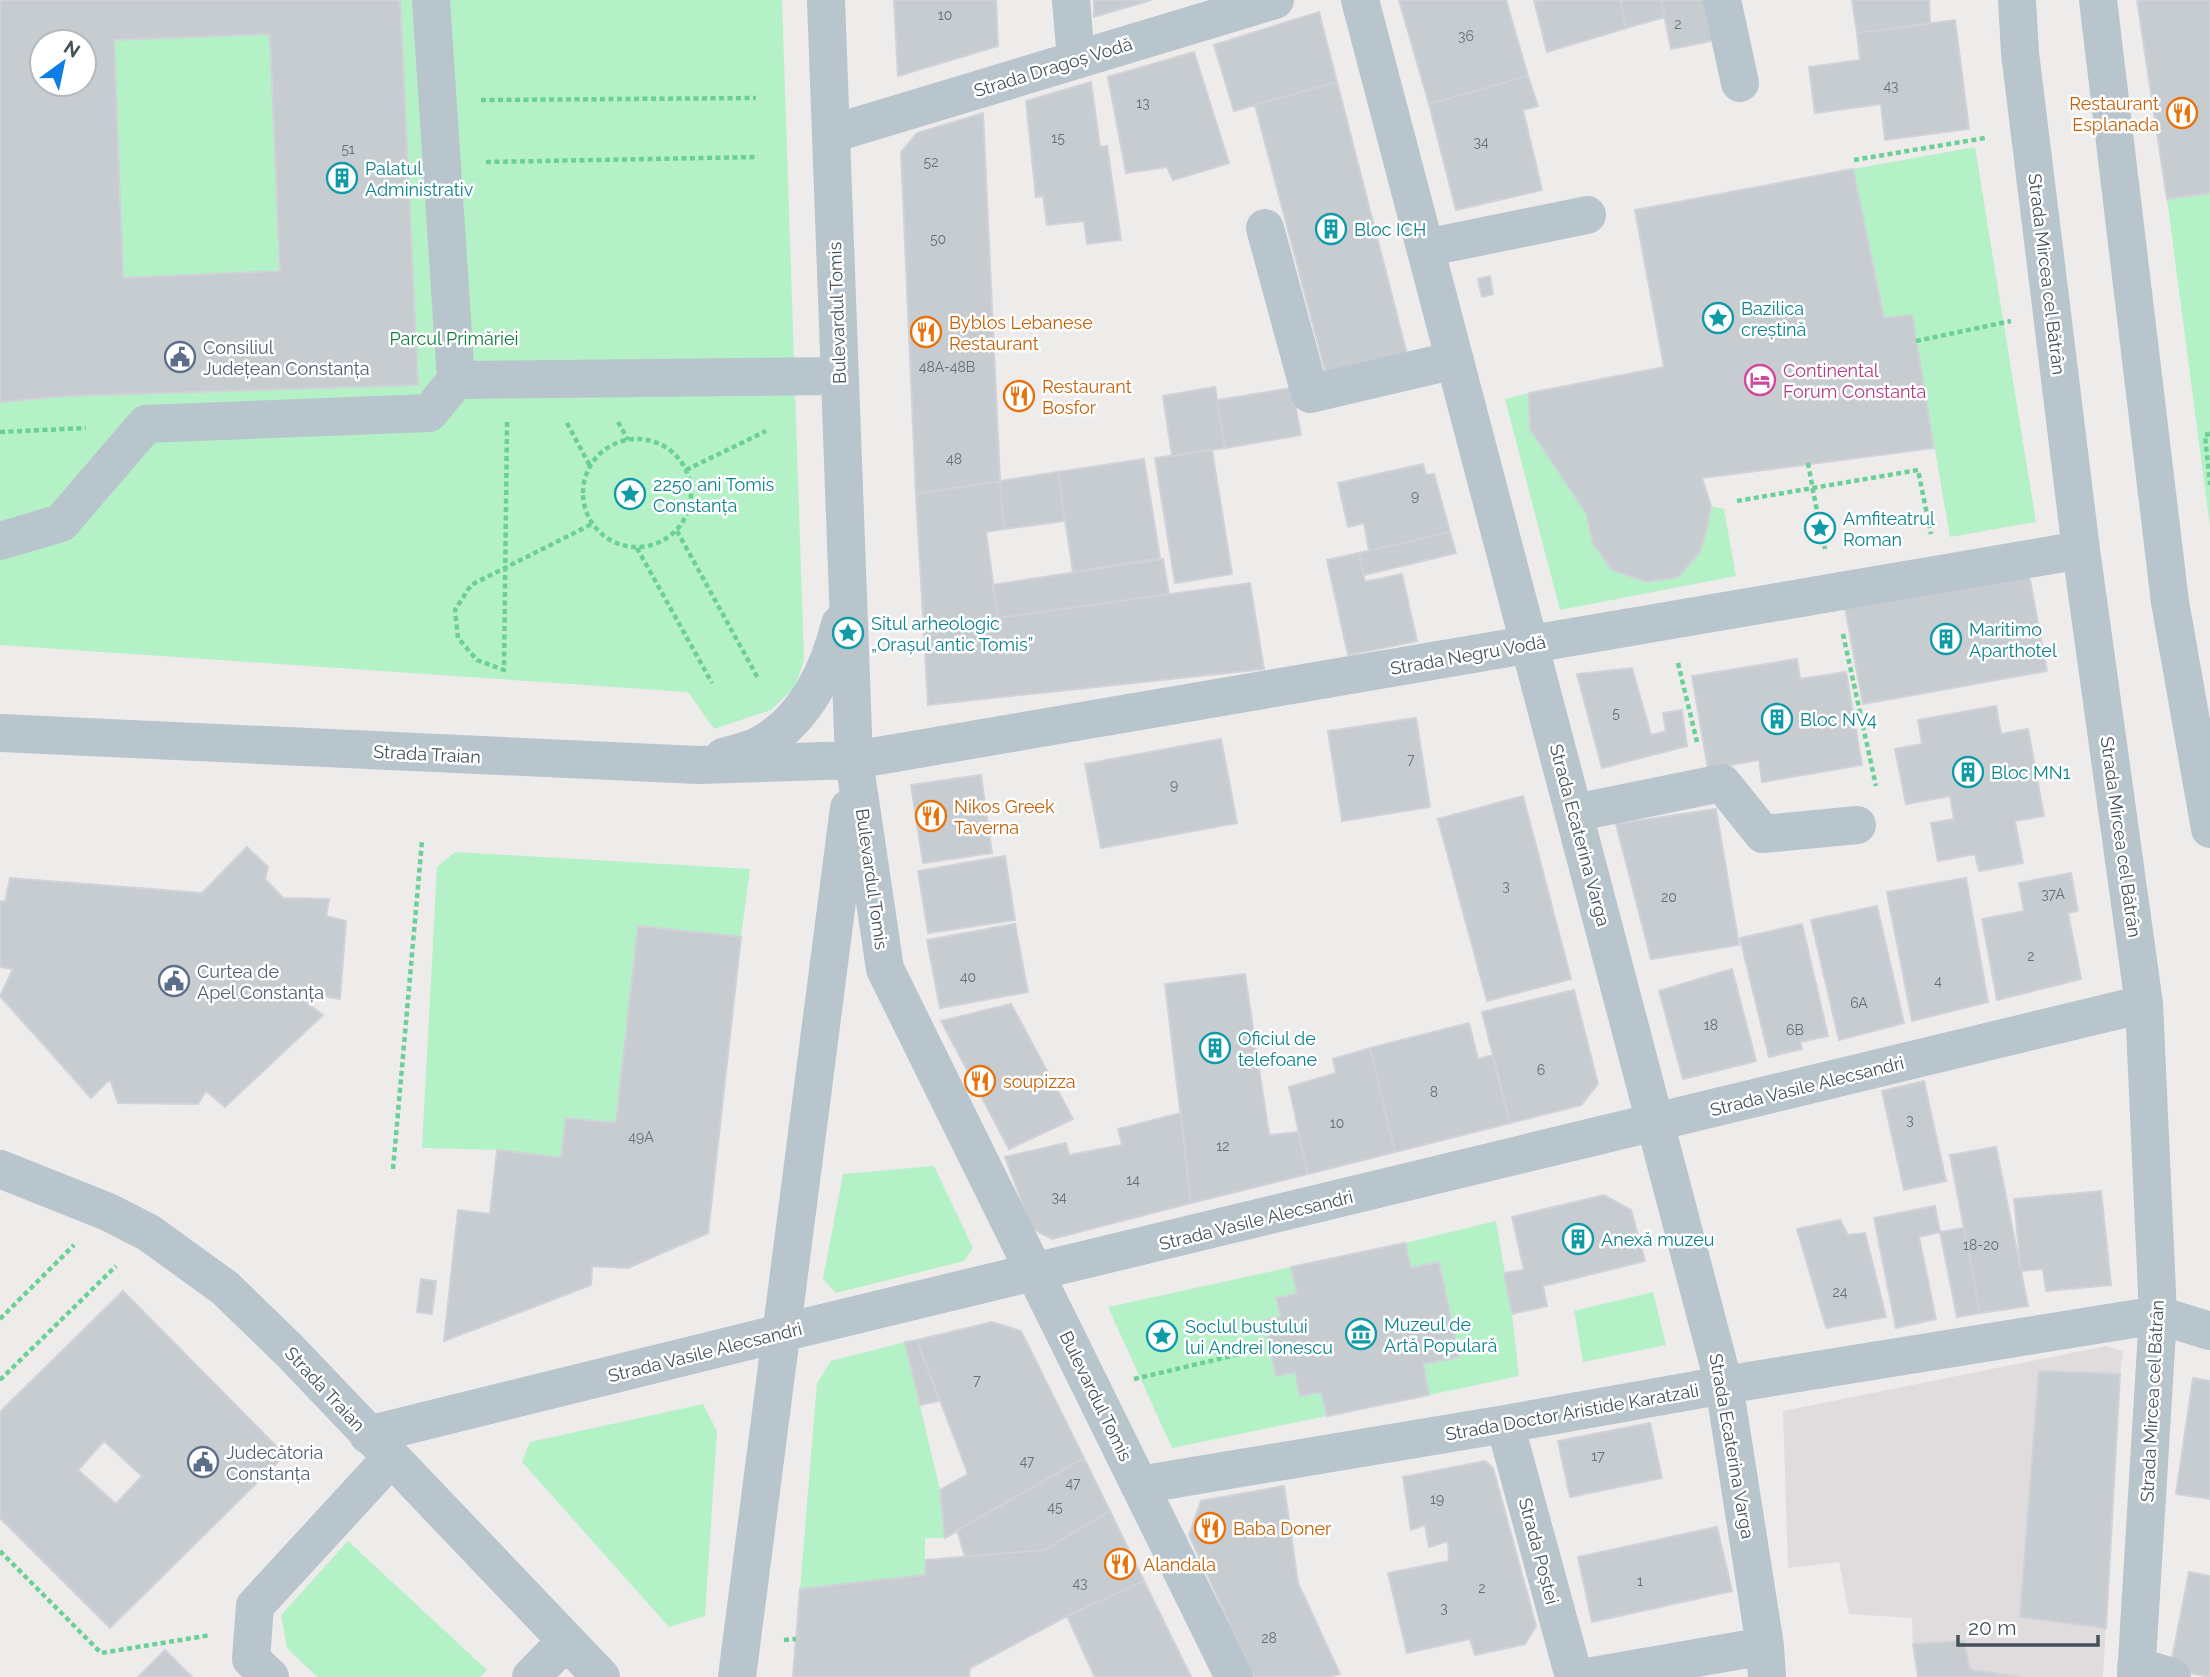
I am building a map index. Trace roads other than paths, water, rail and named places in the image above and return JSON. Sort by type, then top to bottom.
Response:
[{"type":"street","points":[[0,541],[61,523],[146,424],[429,413],[456,380],[431,0]]},
{"type":"street","name":"Bulevardul Tomis","points":[[827,0],[855,760],[885,969],[1234,1677]]},
{"type":"street","points":[[1071,0],[1076,60]]},
{"type":"street","name":"Strada Dragoș Vodă","points":[[831,134],[1275,0]]},
{"type":"street","name":"Strada Ecaterina Varga","points":[[1360,0],[1724,1385],[1766,1661]]},
{"type":"street","points":[[1722,0],[1740,83]]},
{"type":"street","name":"Strada Mircea cel Bătrân","points":[[2017,0],[2021,67],[2081,550],[2144,1004],[2158,1315],[2148,1673]]},
{"type":"street","points":[[2098,0],[2171,602],[2210,829]]},
{"type":"street","points":[[1425,247],[1587,215]]},
{"type":"street","points":[[1265,228],[1310,394],[1455,360]]},
{"type":"street","points":[[456,380],[840,376]]},
{"type":"street","name":"Strada Negru Vodă","points":[[855,760],[1668,621],[1830,575],[2081,550]]},
{"type":"street","points":[[698,765],[759,746],[783,729],[813,695],[834,648],[848,591]]},
{"type":"street","name":"Strada Traian","points":[[0,733],[698,765],[855,760]]},
{"type":"street","points":[[737,1677],[855,760]]},
{"type":"street","points":[[1574,813],[1722,783],[1763,834],[1857,825]]},
{"type":"street","name":"Strada Vasile Alecsandri","points":[[380,1447],[781,1333],[2144,1004]]},
{"type":"street","name":"Strada Traian","points":[[0,1168],[108,1212],[149,1233],[225,1288],[289,1350],[601,1677]]},
{"type":"street","name":"Strada Doctor Aristide Karatzali","points":[[1139,1485],[1724,1385],[2158,1315],[2210,1331]]},
{"type":"street","name":"Strada Poștei","points":[[1505,1424],[1574,1677]]},
{"type":"street","points":[[270,1677],[251,1659],[255,1606],[380,1447]]},
{"type":"street","points":[[531,1677],[566,1641]]},
{"type":"street","points":[[1587,1677],[1766,1661]]},
{"type":"place","name":"Restaurant Esplanada","points":[[2182,113]]},
{"type":"place","name":"Palatul Administrativ","points":[[342,178]]},
{"type":"place","name":"Bloc ICH","points":[[1331,229]]},
{"type":"place","name":"Bazilica creștină","points":[[1718,318]]},
{"type":"place","name":"Byblos Lebanese Restaurant","points":[[926,332]]},
{"type":"place","name":"Consiliul Județean Constanța","points":[[180,357]]},
{"type":"place","name":"Continental Forum Constanta","points":[[1760,380]]},
{"type":"place","name":"Restaurant Bosfor","points":[[1019,396]]},
{"type":"place","name":"2250 ani Tomis Constanța","points":[[630,494]]},
{"type":"place","name":"Amfiteatrul Roman","points":[[1820,528]]},
{"type":"place","name":"Situl arheologic „Orașul antic Tomis”","points":[[848,633]]},
{"type":"place","name":"Maritimo Aparthotel","points":[[1946,639]]},
{"type":"place","name":"Bloc NV4","points":[[1777,719]]},
{"type":"place","name":"Bloc MN1","points":[[1968,772]]},
{"type":"place","name":"Nikos Greek Taverna","points":[[931,816]]},
{"type":"place","name":"Curtea de Apel Constanța","points":[[174,981]]},
{"type":"place","name":"Oficiul de telefoane","points":[[1215,1048]]},
{"type":"place","name":"soupizza","points":[[980,1081]]},
{"type":"place","name":"Anexă muzeu","points":[[1578,1239]]},
{"type":"place","name":"Muzeul de Artă Populară","points":[[1361,1334]]},
{"type":"place","name":"Soclul bustului lui Andrei Ionescu","points":[[1162,1336]]},
{"type":"place","name":"Judecătoria Constanța","points":[[203,1462]]},
{"type":"place","name":"Baba Doner","points":[[1210,1528]]},
{"type":"place","name":"Alandala","points":[[1120,1564]]},
{"type":"park label","name":"Parcul Primăriei","points":[[454,338]]}]
